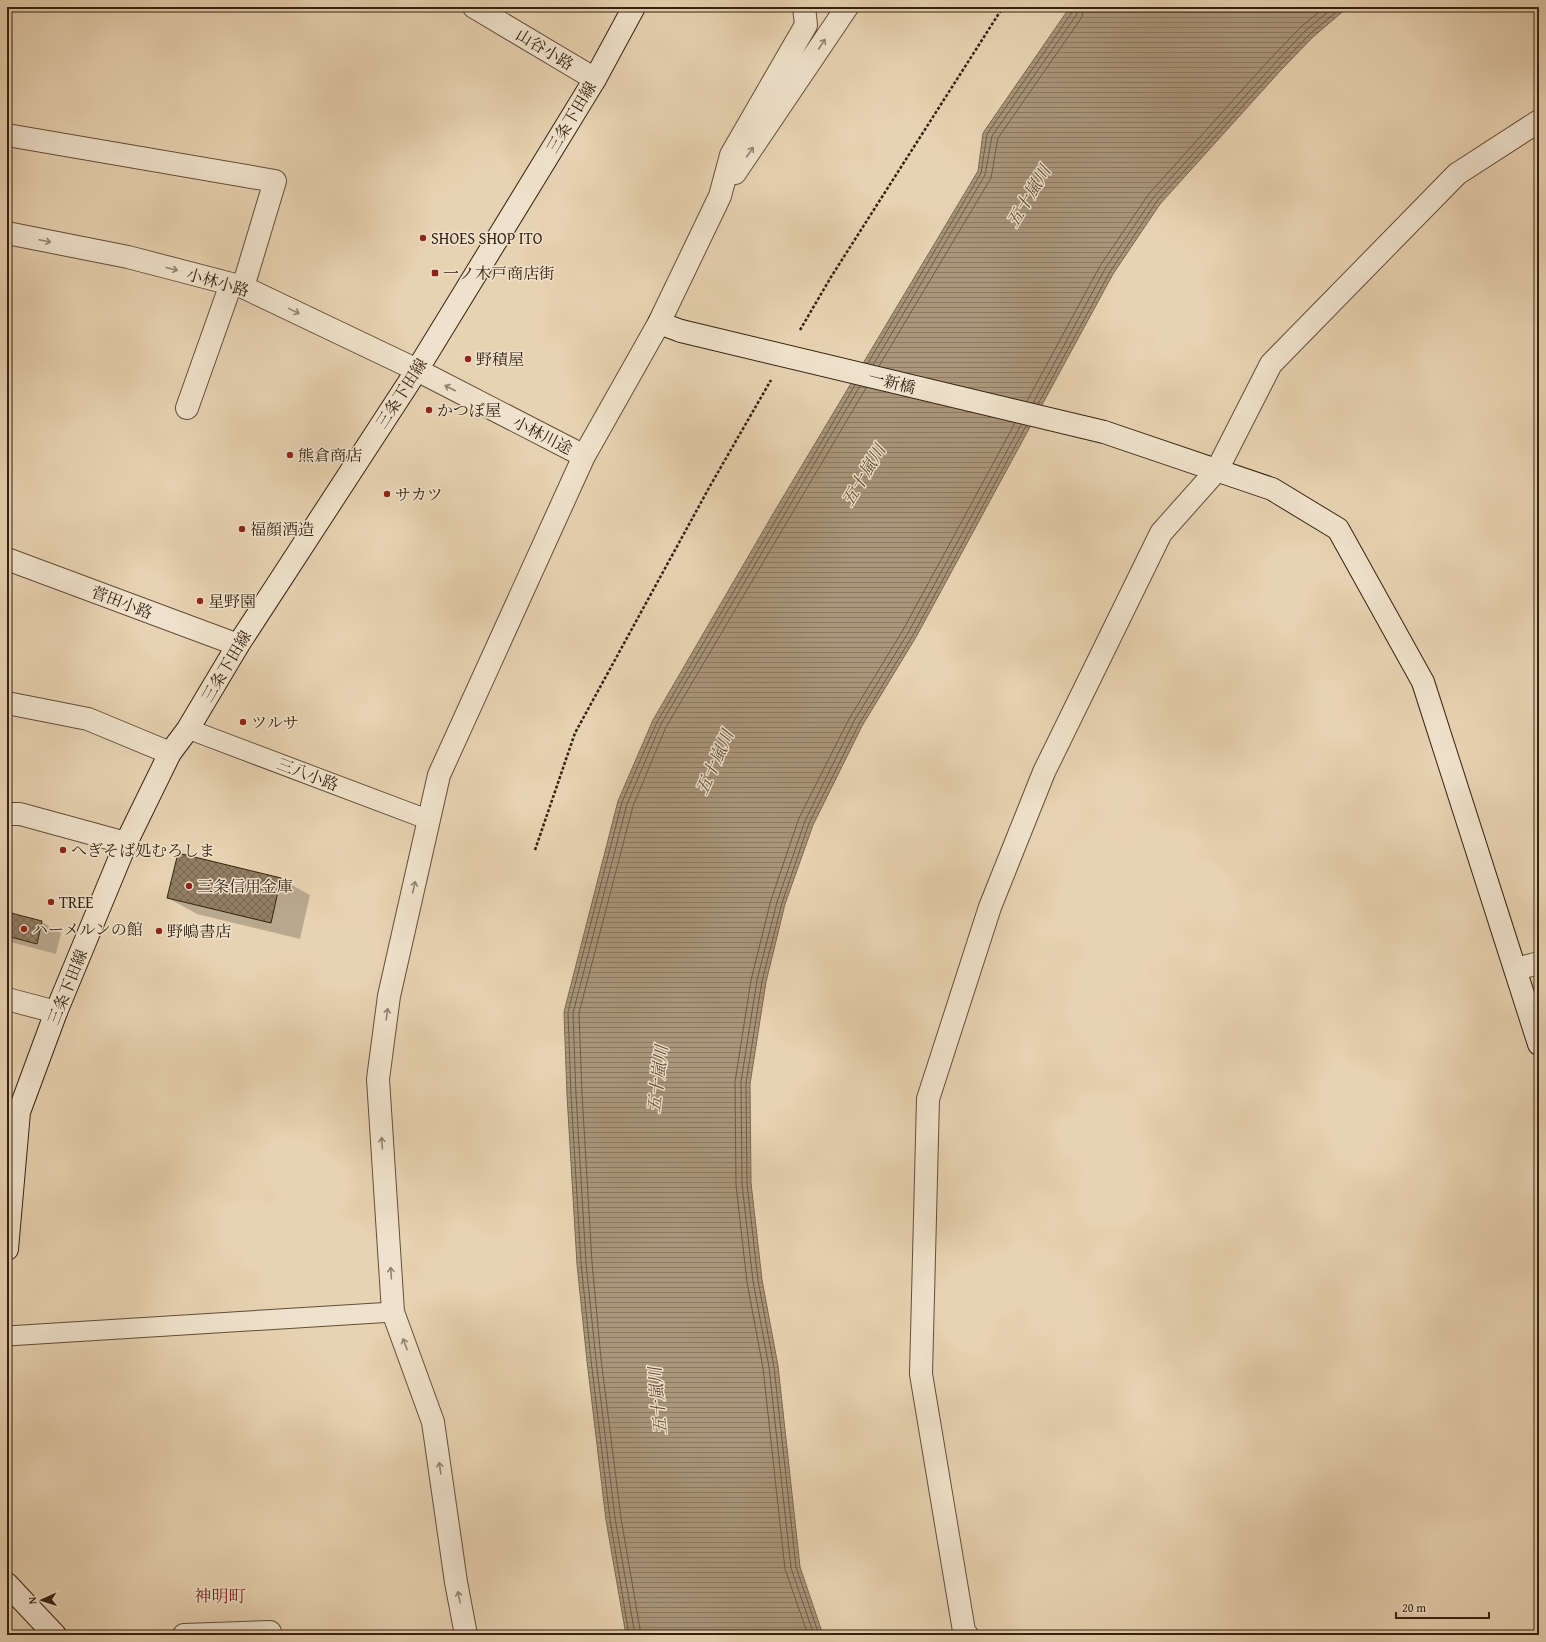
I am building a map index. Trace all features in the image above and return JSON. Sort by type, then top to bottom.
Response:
[{"type":"street","name":"山谷小路","points":[[474,7],[594,79]]},
{"type":"street","name":"三条下田線","points":[[7,1249],[19,1112],[56,1012],[126,844],[170,753],[188,729],[238,645],[416,370],[594,79],[634,7]]},
{"type":"street","points":[[720,196],[731,155],[806,25],[804,7]]},
{"type":"street","points":[[463,1630],[433,1422],[393,1312],[378,1079],[389,996],[439,775],[584,456],[659,323],[720,196],[847,7]]},
{"type":"street","points":[[967,1635],[964,1631],[921,1374],[928,1099],[990,907],[1044,772],[1161,533],[1217,470],[1271,364],[1456,174],[1539,121]]},
{"type":"street","points":[[7,135],[275,181],[237,285],[187,408]]},
{"type":"street","name":"小林小路","points":[[7,233],[128,257],[237,285],[416,370]]},
{"type":"street","name":"一新橋","points":[[659,323],[681,331],[1104,432],[1272,489],[1338,529],[1422,682],[1539,1044]]},
{"type":"street","name":"小林川途","points":[[416,370],[584,456]]},
{"type":"street","name":"菅田小路","points":[[7,560],[238,645]]},
{"type":"street","points":[[7,703],[88,719],[170,753]]},
{"type":"street","points":[[7,814],[20,814],[126,844]]},
{"type":"street","points":[[1516,969],[1539,963]]},
{"type":"street","points":[[7,999],[56,1012]]},
{"type":"street","points":[[7,1584],[55,1635]]},
{"type":"street","points":[[184,1635],[270,1632],[270,1635]]},
{"type":"lane","name":"三八小路","points":[[188,729],[429,820]]},
{"type":"lane","points":[[7,1336],[393,1312]]},
{"type":"path","points":[[800,331],[831,277],[1003,7]]},
{"type":"path","points":[[535,850],[575,732],[710,486],[772,378]]},
{"type":"water","name":"五十嵐川","points":[[1070,7],[1348,7],[1313,37],[1281,70],[1160,204],[1113,274],[916,637],[862,726],[813,825],[785,904],[766,982],[750,1084],[751,1183],[762,1280],[778,1366],[800,1567],[823,1635],[626,1635],[606,1520],[577,1264],[567,1095],[564,1012],[618,801],[653,720],[773,514],[978,171],[983,133]]},
{"type":"building","points":[[178,853],[281,878],[271,923],[167,898]]},
{"type":"building","name":"ハーメルンの館","points":[[7,912],[42,921],[37,944],[7,936]]},
{"type":"place","name":"SHOES SHOP ITO","points":[[423,238]]},
{"type":"place","name":"一ノ木戸商店街","points":[[435,273]]},
{"type":"place","name":"野積屋","points":[[468,359]]},
{"type":"place","name":"かつぼ屋","points":[[429,410]]},
{"type":"place","name":"熊倉商店","points":[[290,455]]},
{"type":"place","name":"サカツ","points":[[387,494]]},
{"type":"place","name":"福顔酒造","points":[[242,529]]},
{"type":"place","name":"星野園","points":[[200,601]]},
{"type":"place","name":"ツルサ","points":[[243,722]]},
{"type":"place","name":"へぎそば処むろしま","points":[[63,850]]},
{"type":"place","name":"三条信用金庫","points":[[189,886]]},
{"type":"place","name":"TREE","points":[[51,902]]},
{"type":"place","name":"ハーメルンの館","points":[[24,929]]},
{"type":"place","name":"野嶋書店","points":[[159,931]]},
{"type":"district","name":"神明町","points":[[220,1595]]}]
